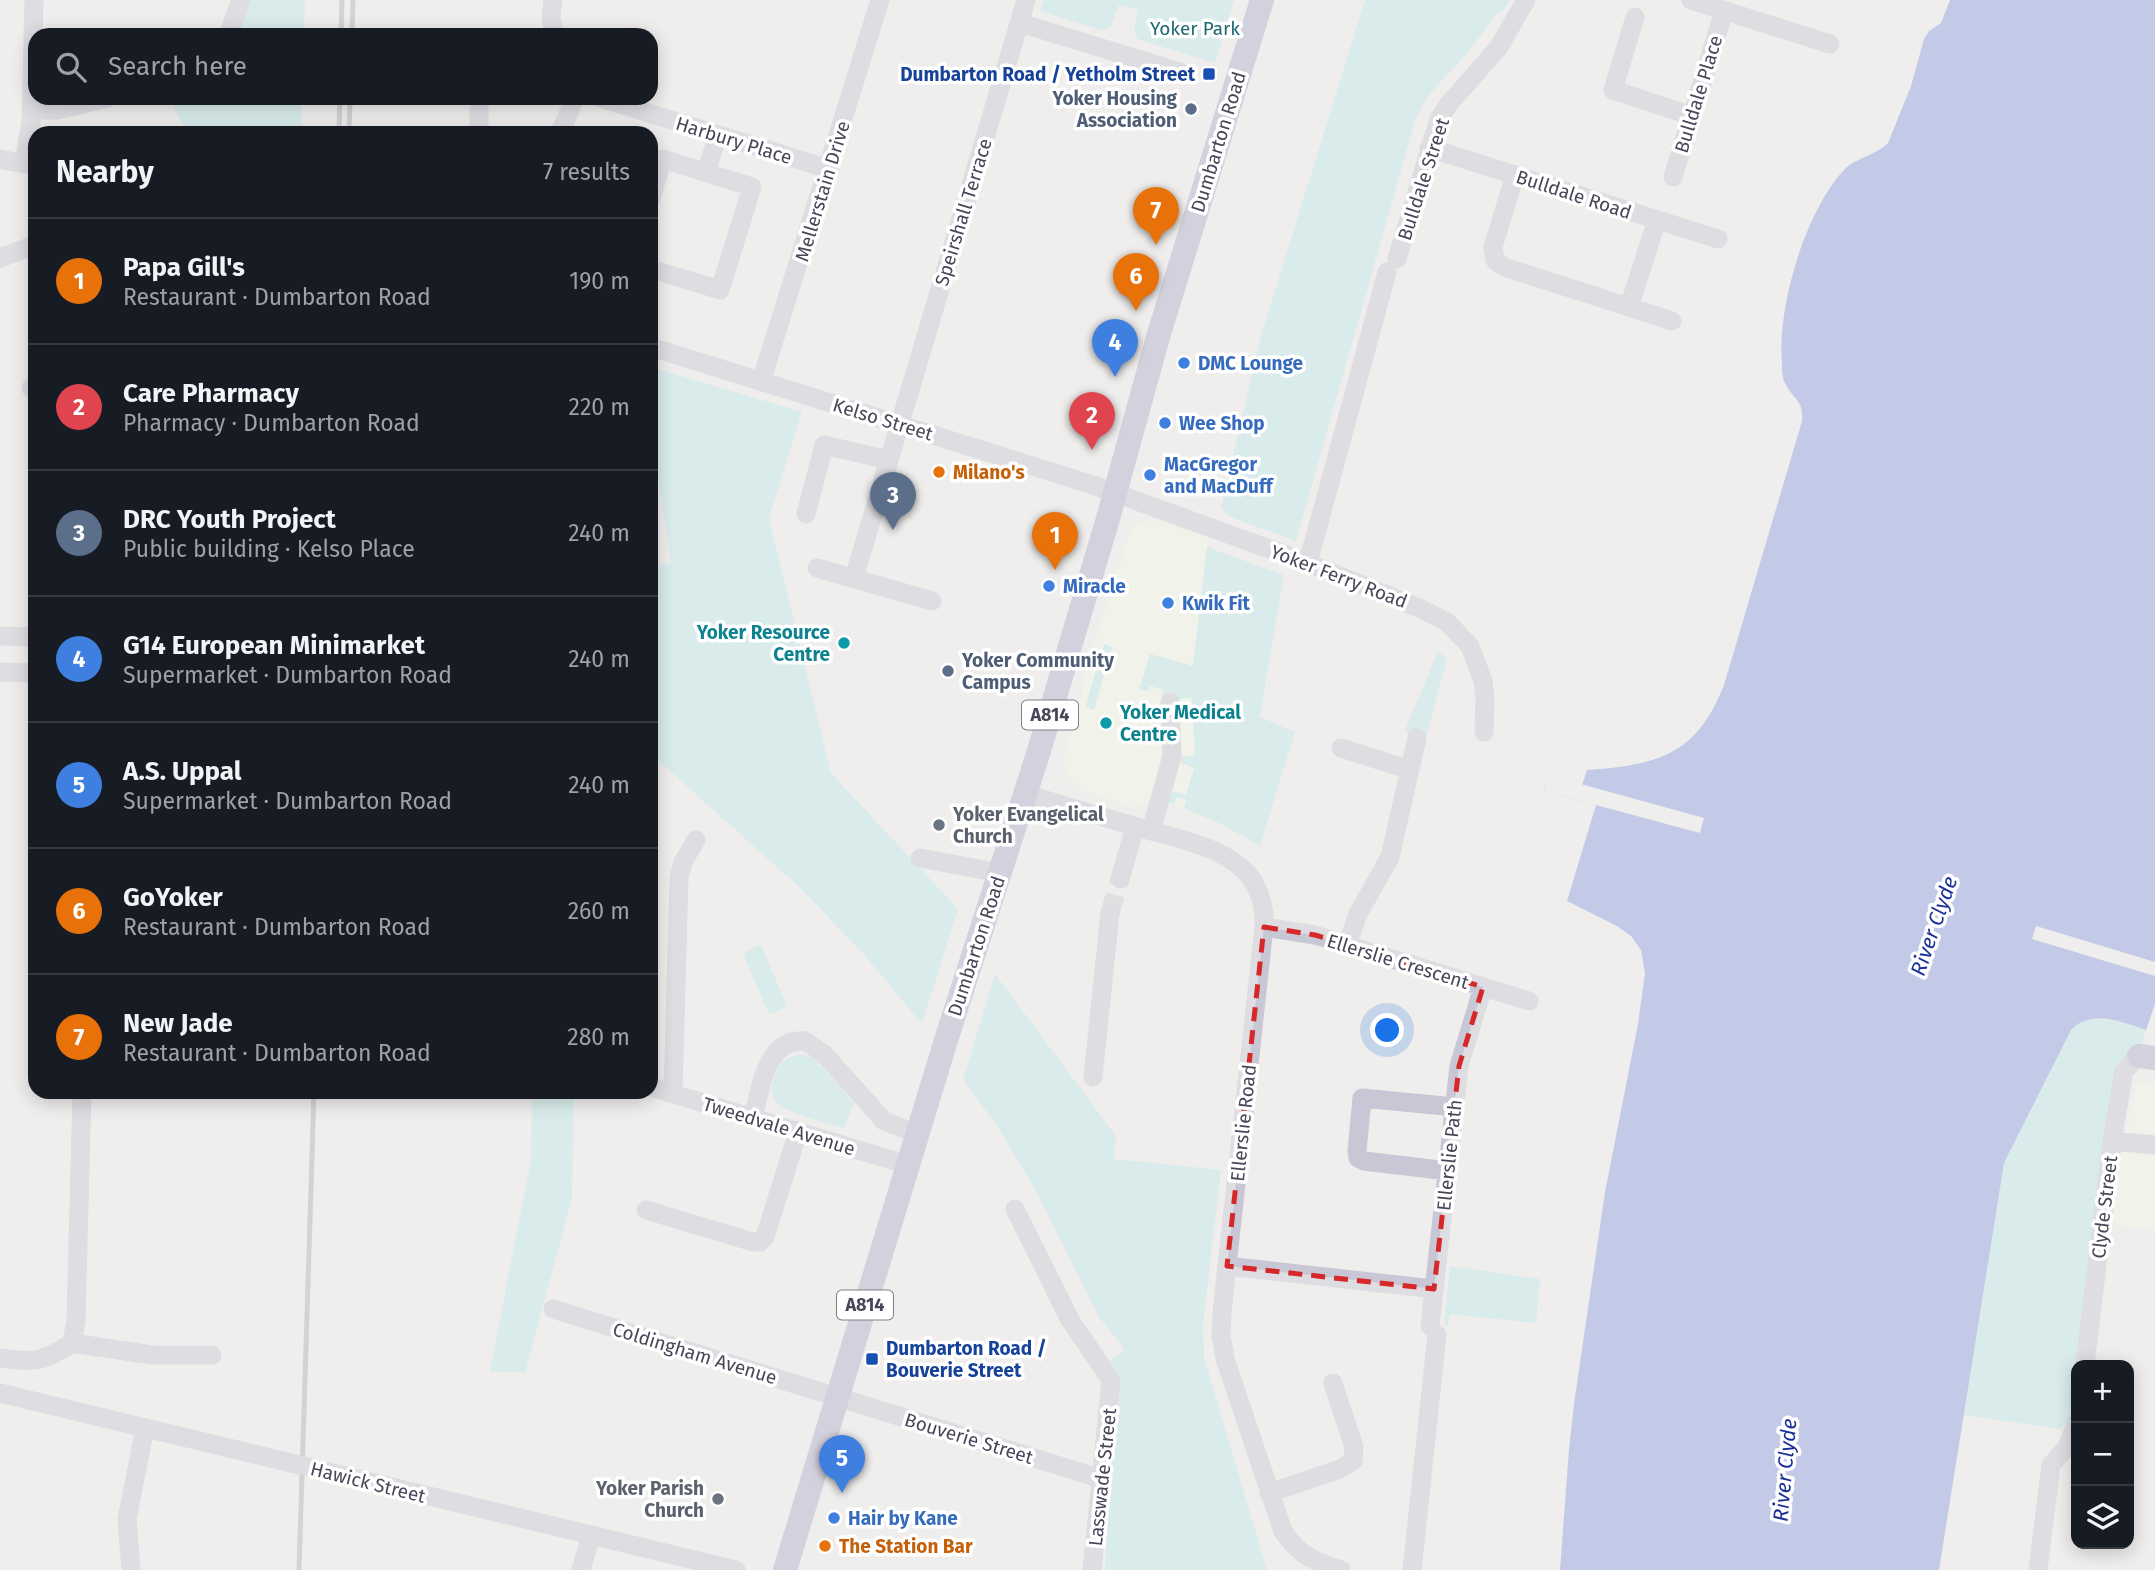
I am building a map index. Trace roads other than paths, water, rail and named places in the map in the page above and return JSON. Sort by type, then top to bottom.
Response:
[{"type":"main road","name":"Dumbarton Road","points":[[785,1570],[946,1040],[1026,794],[1158,337],[1262,0]]},
{"type":"street","points":[[33,28],[34,0]]},
{"type":"street","points":[[231,28],[241,0]]},
{"type":"street","points":[[553,28],[551,17],[554,0]]},
{"type":"street","name":"Mellerstain Drive","points":[[761,382],[880,0]]},
{"type":"street","name":"Speirshall Terrace","points":[[854,578],[1026,0]]},
{"type":"street","name":"Bulldale Street","points":[[1308,563],[1392,265],[1439,119],[1499,47],[1527,0]]},
{"type":"street","name":"Bulldale Place","points":[[1691,0],[1830,44]]},
{"type":"street","name":"Bulldale Place","points":[[1673,177],[1724,11]]},
{"type":"street","points":[[1636,18],[1613,90],[1692,116]]},
{"type":"street","points":[[1020,23],[1180,72]]},
{"type":"street","points":[[31,126],[32,105]]},
{"type":"street","points":[[32,110],[57,110],[78,105]]},
{"type":"street","points":[[479,105],[479,126]]},
{"type":"street","points":[[563,126],[572,105]]},
{"type":"street","name":"Harbury Place","points":[[622,105],[829,169]]},
{"type":"street","points":[[706,173],[718,135]]},
{"type":"street","name":"Bulldale Road","points":[[1429,148],[1718,239]]},
{"type":"street","points":[[0,159],[28,165]]},
{"type":"street","points":[[658,175],[663,159],[752,187],[720,290],[658,271]]},
{"type":"street","points":[[1515,175],[1493,247],[1499,264],[1672,321]]},
{"type":"street","points":[[1629,307],[1657,220]]},
{"type":"street","points":[[0,258],[28,248]]},
{"type":"street","name":"Kelso Street","points":[[660,350],[1115,493]]},
{"type":"street","points":[[806,514],[824,445],[889,460]]},
{"type":"street","name":"Yoker Ferry Road","points":[[1115,493],[1308,563],[1447,622],[1470,646],[1483,681],[1484,732]]},
{"type":"street","points":[[817,568],[932,601]]},
{"type":"street","points":[[0,636],[28,637]]},
{"type":"street","points":[[0,672],[28,673]]},
{"type":"street","points":[[1120,879],[1172,756],[1170,702]]},
{"type":"street","points":[[1347,945],[1358,914],[1390,857],[1417,738]]},
{"type":"street","points":[[1341,748],[1410,769]]},
{"type":"street","name":"Ellerslie Road","points":[[1026,794],[1214,852],[1242,869],[1259,894],[1263,906],[1264,927],[1221,1322],[1223,1348],[1280,1524],[1290,1542],[1310,1559],[1341,1570]]},
{"type":"street","points":[[673,1094],[679,878],[696,840]]},
{"type":"street","points":[[920,858],[1000,873]]},
{"type":"street","points":[[1093,1077],[1110,913]]},
{"type":"street","name":"Ellerslie Crescent","points":[[1264,927],[1291,930],[1347,945],[1529,1001]]},
{"type":"street","name":"Ellerslie Path","points":[[1412,1570],[1434,1331],[1434,1289],[1455,1107],[1461,1059],[1483,987]]},
{"type":"street","points":[[753,1118],[771,1059],[780,1046],[800,1040],[818,1048],[884,1121],[917,1135]]},
{"type":"street","name":"Clyde Street","points":[[2086,1360],[2112,1140],[2124,1072],[2147,1057]]},
{"type":"street","name":"Tweedvale Avenue","points":[[658,1089],[908,1165]]},
{"type":"street","points":[[1448,1171],[1364,1161],[1358,1158],[1362,1098],[1455,1107]]},
{"type":"street","points":[[72,1343],[76,1320],[82,1099]]},
{"type":"street","points":[[646,1210],[752,1242],[760,1242],[765,1237],[798,1132]]},
{"type":"street","points":[[2112,1140],[2155,1145]]},
{"type":"street","name":"Lasswade Street","points":[[1015,1209],[1070,1321],[1110,1376],[1112,1384],[1092,1570]]},
{"type":"street","points":[[1227,1266],[1434,1289]]},
{"type":"street","name":"Coldingham Avenue","points":[[553,1309],[837,1397]]},
{"type":"street","points":[[0,1358],[28,1362],[52,1357],[72,1343],[152,1355],[212,1355]]},
{"type":"street","points":[[1269,1493],[1340,1469],[1353,1461],[1354,1447],[1333,1383]]},
{"type":"street","name":"Hawick Street","points":[[0,1393],[736,1570]]},
{"type":"street","name":"Bouverie Street","points":[[837,1397],[1102,1479]]},
{"type":"street","points":[[131,1570],[127,1519],[145,1428]]},
{"type":"street","points":[[2038,1570],[2052,1465],[2067,1447],[2071,1436]]},
{"type":"street","points":[[581,1570],[591,1536]]},
{"type":"water","name":"River Clyde","points":[[1950,0],[2155,0],[2155,1004],[2146,1030],[2117,1021],[2097,1019],[2088,1020],[2071,1030],[2004,1163],[1939,1570],[1560,1570],[1574,1404],[1605,1192],[1638,1024],[1645,973],[1641,950],[1631,936],[1567,901],[1596,805],[1544,791],[1548,775],[1582,785],[1587,770],[1634,765],[1671,752],[1687,742],[1701,728],[1713,709],[1724,685],[1802,421],[1801,409],[1785,383],[1782,367],[1784,315],[1796,262],[1829,189],[1843,171],[1888,143],[1911,86],[1924,39],[1929,31],[1941,23]]},
{"type":"tunnel","points":[[1110,913],[1120,879]]},
{"type":"railway","points":[[341,28],[342,0]]},
{"type":"railway","points":[[352,28],[353,0]]},
{"type":"railway","points":[[339,126],[340,105]]},
{"type":"railway","points":[[349,126],[350,105]]},
{"type":"railway","points":[[299,1570],[314,1099]]},
{"type":"place","name":"Dumbarton Road / Yetholm Street","points":[[1209,74]]},
{"type":"place","name":"Yoker Housing Association","points":[[1191,109]]},
{"type":"place","name":"New Jade","points":[[1156,245]]},
{"type":"place","name":"GoYoker","points":[[1136,311]]},
{"type":"place","name":"DMC Lounge","points":[[1184,363]]},
{"type":"place","name":"G14 European Minimarket","points":[[1115,377]]},
{"type":"place","name":"Wee Shop","points":[[1165,423]]},
{"type":"place","name":"Care Pharmacy","points":[[1092,450]]},
{"type":"place","name":"Milano's","points":[[939,472]]},
{"type":"place","name":"MacGregor and MacDuff","points":[[1150,475]]},
{"type":"place","name":"DRC Youth Project","points":[[893,530]]},
{"type":"place","name":"Papa Gill's","points":[[1055,570]]},
{"type":"place","name":"Miracle","points":[[1049,586]]},
{"type":"place","name":"Kwik Fit","points":[[1168,603]]},
{"type":"place","name":"Yoker Resource Centre","points":[[844,643]]},
{"type":"place","name":"Yoker Community Campus","points":[[948,671]]},
{"type":"place","name":"Yoker Medical Centre","points":[[1106,723]]},
{"type":"place","name":"Yoker Evangelical Church","points":[[939,825]]},
{"type":"place","name":"Dumbarton Road / Bouverie Street","points":[[872,1359]]},
{"type":"place","name":"A.S. Uppal","points":[[842,1493]]},
{"type":"place","name":"Yoker Parish Church","points":[[718,1499]]},
{"type":"place","name":"Hair by Kane","points":[[834,1518]]},
{"type":"place","name":"The Station Bar","points":[[825,1546]]},
{"type":"park label","name":"Yoker Park","points":[[1195,28]]}]
